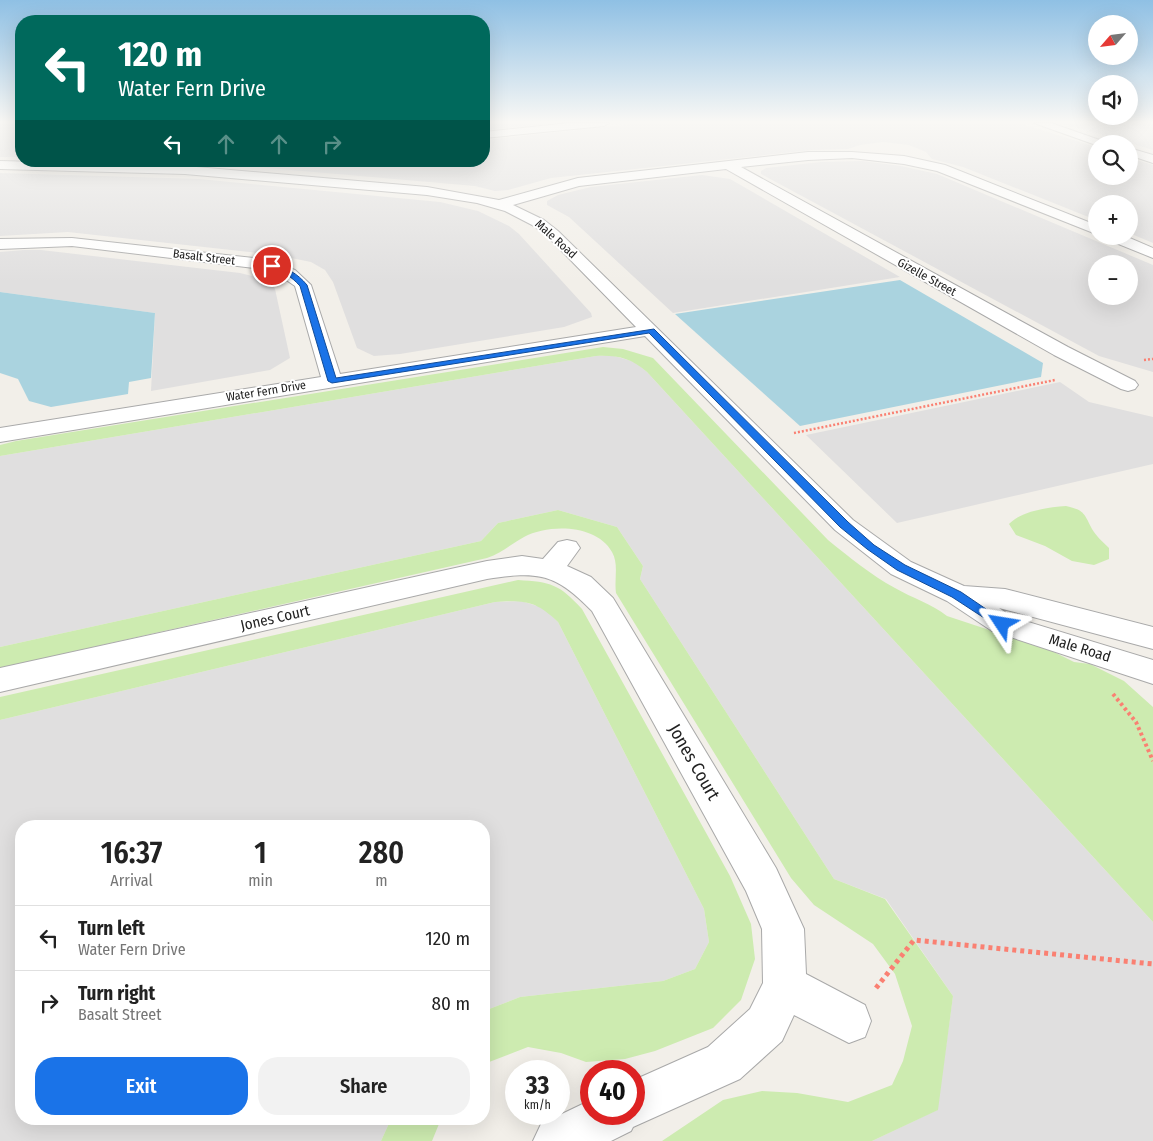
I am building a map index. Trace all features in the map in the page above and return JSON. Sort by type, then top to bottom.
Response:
[{"type":"street","name":"Male Road","points":[[255,176],[444,193],[501,204],[525,214],[543,225],[651,330],[844,525],[870,547],[901,568],[957,594],[1002,624],[1153,672]]},
{"type":"street","points":[[501,204],[578,182],[629,176]]},
{"type":"street","name":"Gizelle Street","points":[[748,176],[1083,363],[1128,385]]},
{"type":"street","points":[[963,176],[1088,227]]},
{"type":"street","name":"Basalt Street","points":[[0,244],[52,241],[72,242],[262,264],[282,269],[296,277],[303,285],[332,381]]},
{"type":"street","points":[[1133,245],[1153,253]]},
{"type":"street","name":"Water Fern Drive","points":[[0,434],[651,330]]},
{"type":"street","name":"Jones Court","points":[[0,680],[487,570],[558,559],[603,605],[762,881],[783,929],[785,986],[766,1025],[724,1063],[645,1099]]},
{"type":"street","name":"Male Road","points":[[957,594],[1006,599],[1153,638]]},
{"type":"street","points":[[785,986],[849,1021]]},
{"type":"street","points":[[558,1141],[591,1125]]},
{"type":"path","points":[[790,434],[1072,376],[1062,366],[1108,359],[1128,364],[1153,359]]},
{"type":"path","points":[[1111,692],[1136,722],[1153,761]]},
{"type":"path","points":[[849,1021],[914,940],[1153,964]]},
{"type":"shaded area","points":[[0,176],[199,179],[440,202],[478,211],[509,226],[519,234],[591,313],[592,317],[564,327],[400,354],[374,356],[357,348],[333,282],[325,270],[311,262],[276,255],[68,232],[0,236]]},
{"type":"shaded area","points":[[363,176],[567,176],[551,178],[508,190],[495,191],[475,186]]},
{"type":"shaded area","points":[[690,176],[730,179],[900,277],[673,313],[569,217],[547,205],[547,201],[558,195],[591,187]]},
{"type":"shaded area","points":[[765,176],[942,176],[1088,238],[1088,245],[1106,245],[1129,255],[1088,255],[1088,305],[1138,305],[1138,259],[1153,265],[1153,372],[1099,356]]},
{"type":"shaded area","points":[[986,176],[1088,176],[1088,185],[1138,185],[1138,176],[1153,176],[1153,243],[1138,237],[1138,195],[1088,195],[1088,217]]},
{"type":"shaded area","points":[[41,250],[240,273],[264,279],[272,283],[275,289],[290,358],[270,370],[151,391],[155,313],[0,292],[0,252]]},
{"type":"shaded area","points":[[611,355],[635,362],[647,372],[1153,922],[1153,1141],[872,1141],[937,1110],[953,996],[886,899],[834,879],[640,579],[643,566],[617,527],[558,510],[498,523],[481,541],[0,647],[0,456]]},
{"type":"shaded area","points":[[1060,382],[1089,402],[1153,417],[1153,464],[897,523],[806,435]]},
{"type":"shaded area","points":[[521,601],[544,608],[558,622],[704,909],[709,942],[695,969],[663,981],[520,997],[490,1009],[490,820],[15,820],[15,1125],[388,1125],[381,1141],[0,1141],[0,720],[495,602]]},
{"type":"green space","points":[[603,347],[623,349],[653,358],[828,540],[877,577],[947,616],[1050,650],[1074,662],[1090,664],[1124,681],[1153,707],[1153,922],[647,372],[635,363],[617,357],[596,356],[0,456],[0,445],[16,441]]},
{"type":"green space","points":[[1066,506],[1077,509],[1085,516],[1094,532],[1109,548],[1109,559],[1094,565],[1072,561],[1045,546],[1016,535],[1009,524],[1028,513]]},
{"type":"green space","points":[[558,510],[617,527],[643,566],[640,579],[834,879],[885,899],[953,996],[938,1110],[872,1141],[662,1141],[723,1100],[762,1091],[797,1093],[848,1102],[892,1085],[903,1061],[912,1026],[895,974],[873,944],[814,905],[791,878],[616,593],[614,557],[605,543],[595,536],[571,529],[546,530],[524,537],[487,558],[0,668],[0,647],[481,541],[498,523]]},
{"type":"green space","points":[[518,580],[547,583],[567,594],[582,609],[730,876],[751,924],[755,959],[741,1000],[713,1028],[655,1051],[625,1059],[580,1060],[561,1053],[528,1047],[490,1062],[490,1009],[520,997],[663,981],[695,969],[709,942],[704,909],[558,622],[543,610],[530,603],[514,601],[495,602],[0,720],[0,697]]},
{"type":"green space","points":[[388,1125],[439,1125],[432,1141],[381,1141]]},
{"type":"water","points":[[900,280],[1043,363],[1041,377],[800,426],[675,314]]},
{"type":"water","points":[[0,292],[155,313],[151,378],[129,382],[128,394],[51,407],[29,401],[18,379],[0,373]]},
{"type":"route","points":[[272,266],[296,277],[303,285],[332,381],[651,330],[844,525],[870,547],[901,568],[957,594],[1002,624]]}]
